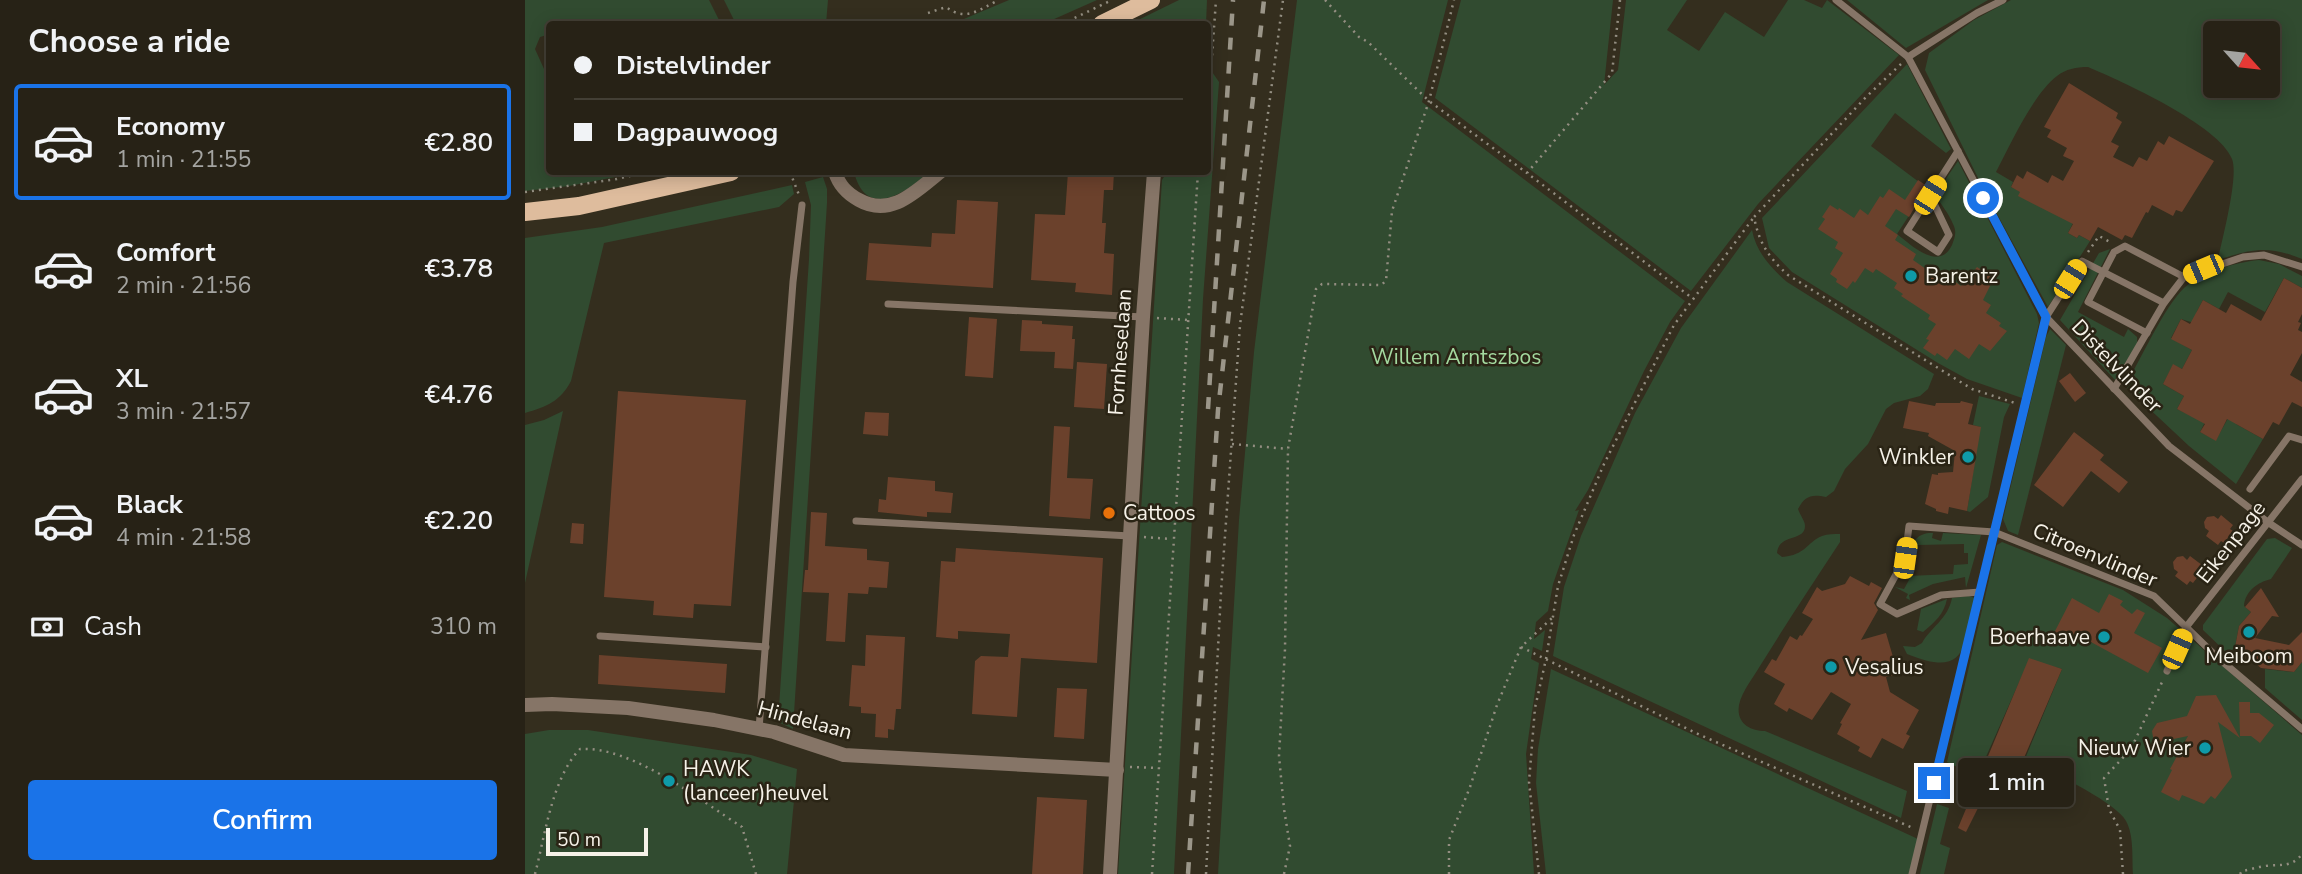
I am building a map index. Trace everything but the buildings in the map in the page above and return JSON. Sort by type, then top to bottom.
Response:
[{"type":"main road","points":[[1108,21],[1151,0]]},
{"type":"main road","points":[[525,212],[579,206],[718,175]]},
{"type":"street","points":[[836,175],[839,184],[848,193],[867,205],[878,207],[901,201],[936,175]]},
{"type":"street","name":"Fornheselaan","points":[[1110,874],[1154,175]]},
{"type":"street","name":"Hindelaan","points":[[525,705],[628,708],[774,732],[844,755],[1117,770]]},
{"type":"lane","name":"Distelvlinder","points":[[1836,0],[1908,57],[2046,317],[2169,446],[2302,545]]},
{"type":"lane","points":[[1908,57],[1977,13],[2003,0]]},
{"type":"lane","points":[[1930,195],[1949,235],[1938,251],[1907,231],[1958,150]]},
{"type":"lane","points":[[759,729],[793,282],[802,205]]},
{"type":"lane","points":[[2147,333],[2088,303],[2114,252],[2125,246],[2183,277]]},
{"type":"lane","points":[[2115,388],[2164,303],[2183,277],[2243,257],[2264,254],[2302,267]]},
{"type":"lane","points":[[1912,874],[2046,317],[2082,261],[2164,303]]},
{"type":"lane","points":[[888,304],[1143,317]]},
{"type":"lane","points":[[2250,489],[2289,436],[2301,442]]},
{"type":"lane","name":"Eikenpage","points":[[2167,671],[2187,626],[2302,479]]},
{"type":"lane","points":[[856,521],[1130,536]]},
{"type":"lane","name":"Citroenvlinder","points":[[1980,592],[1941,595],[1897,614],[1880,604],[1905,558],[1909,526],[1994,532],[2154,596],[2217,657],[2302,729]]},
{"type":"lane","points":[[600,636],[766,647]]},
{"type":"path","points":[[928,13],[946,7],[957,15],[967,15],[999,0]]},
{"type":"path","points":[[1068,21],[1112,0]]},
{"type":"path","points":[[1211,54],[1216,0]]},
{"type":"path","points":[[1206,874],[1240,325],[1283,0]]},
{"type":"path","points":[[1325,0],[1359,37],[1368,42],[1429,101],[1692,298]]},
{"type":"path","points":[[1284,874],[1290,846],[1283,809],[1279,756],[1285,649],[1287,449],[1316,289],[1322,284],[1381,285],[1386,281],[1392,211],[1429,101],[1454,0]]},
{"type":"path","points":[[1527,173],[1612,73],[1620,0]]},
{"type":"path","points":[[1539,874],[1529,782],[1535,708],[1558,586],[1574,535],[1604,464],[1674,325],[1692,298],[1754,217],[1866,97],[1908,57]]},
{"type":"path","points":[[525,192],[634,175]]},
{"type":"path","points":[[791,175],[802,205]]},
{"type":"path","points":[[1152,874],[1198,175]]},
{"type":"path","points":[[1754,217],[1757,235],[1765,251],[1788,275],[1972,390],[2025,407]]},
{"type":"path","points":[[2082,261],[2099,236],[2120,247]]},
{"type":"path","points":[[1143,317],[1188,320]]},
{"type":"path","points":[[1231,444],[1287,449]]},
{"type":"path","points":[[1130,536],[1173,539]]},
{"type":"path","points":[[1449,874],[1449,840],[1471,787],[1497,705],[1521,647],[1552,618]]},
{"type":"path","points":[[1521,647],[1700,734],[1923,832]]},
{"type":"path","points":[[2123,874],[2120,830],[2109,809],[2104,778],[2131,749],[2167,671]]},
{"type":"path","points":[[535,874],[565,768],[580,749],[626,756],[742,827],[756,874]]},
{"type":"path","points":[[1117,770],[1123,767],[1158,768]]},
{"type":"path","points":[[2240,874],[2242,871],[2265,866],[2283,867],[2302,855]]},
{"type":"green space","points":[[525,0],[709,0],[720,21],[546,21],[546,35],[540,37],[535,49],[546,73],[546,175],[626,175],[525,191]]},
{"type":"green space","points":[[724,0],[828,0],[826,21],[734,21]]},
{"type":"green space","points":[[1009,0],[1097,0],[1050,21],[959,21]]},
{"type":"green space","points":[[1179,0],[1207,0],[1206,21],[1136,21]]},
{"type":"green space","name":"Willem Arntszbos","points":[[1297,0],[1448,0],[1422,102],[1685,301],[1670,322],[1644,371],[1588,490],[1575,511],[1579,510],[1553,584],[1548,611],[1536,622],[1534,639],[1545,630],[1542,651],[1533,647],[1531,659],[1539,663],[1526,754],[1534,874],[1218,874],[1239,520],[1254,352]]},
{"type":"green space","points":[[1461,0],[1613,0],[1604,85],[1618,70],[1626,0],[1687,0],[1667,30],[1699,51],[1725,12],[1764,37],[1788,0],[1804,0],[1822,8],[1827,0],[1899,55],[1758,204],[1691,291],[1435,98]]},
{"type":"green space","points":[[1847,0],[1988,0],[1906,48]]},
{"type":"green space","points":[[2011,0],[2302,0],[2302,259],[2260,250],[2218,260],[2234,168],[2232,159],[2223,146],[2209,132],[2145,93],[2088,67],[2075,68],[2057,76],[2040,94],[1996,172],[2013,182],[2011,187],[2076,217],[2068,233],[2090,241],[2048,307],[1985,192],[1925,70],[1929,53],[1974,20]]},
{"type":"green space","points":[[1907,64],[1951,149],[1946,153],[1895,113],[1871,146],[1927,188],[1897,234],[1925,254],[1940,256],[1946,253],[1952,245],[1955,230],[1935,195],[1958,161],[2037,314],[2039,323],[2022,398],[1967,379],[1938,363],[1792,272],[1769,248],[1762,218]]},
{"type":"green space","points":[[1211,70],[1219,82],[1203,299],[1174,874],[1118,874],[1162,180],[1165,175],[1211,175]]},
{"type":"green space","points":[[855,175],[925,175],[899,194],[888,198],[877,199],[860,187]]},
{"type":"green space","points":[[823,177],[827,189],[827,203],[793,729],[778,722],[809,259],[811,205],[805,182]]},
{"type":"green space","points":[[792,185],[794,194],[779,207],[604,243],[571,381],[563,394],[552,402],[525,413],[525,238],[602,227]]},
{"type":"green space","points":[[1752,230],[1765,259],[1787,282],[1934,374],[1928,389],[1920,396],[1894,403],[1886,409],[1868,444],[1845,469],[1834,491],[1826,497],[1809,497],[1798,509],[1805,524],[1804,531],[1782,543],[1777,553],[1782,557],[1796,554],[1824,535],[1840,534],[1840,542],[1748,685],[1739,705],[1740,717],[1749,728],[1765,731],[1907,791],[1901,818],[1553,656],[1564,587],[1581,536],[1635,413],[1681,328]]},
{"type":"green space","points":[[2110,249],[2078,312],[2124,337],[2128,329],[2137,337],[2137,344],[2115,380],[2060,320],[2099,253]]},
{"type":"green space","points":[[2259,260],[2279,264],[2302,276],[2302,288],[2284,278],[2265,312],[2228,292],[2219,309],[2203,300],[2194,323],[2181,319],[2171,338],[2192,350],[2182,369],[2173,365],[2163,384],[2184,396],[2177,409],[2205,422],[2200,432],[2216,440],[2232,411],[2236,424],[2263,439],[2236,484],[2189,446],[2125,386],[2160,321],[2184,288],[2219,269]]},
{"type":"green space","points":[[2050,329],[2066,345],[2018,535],[2008,531],[2003,519]]},
{"type":"green space","points":[[1979,396],[2010,404],[2004,417],[1988,497],[1970,512],[1967,511],[1980,427],[1973,425]]},
{"type":"green space","points":[[563,411],[525,583],[525,425]]},
{"type":"green space","points":[[1933,533],[1932,538],[1941,541],[1943,533],[1981,535],[1966,588],[1965,577],[1933,584],[1909,595],[1910,600],[1906,598],[1908,594],[1895,587],[1904,589],[1909,580],[1908,576],[1953,574],[1954,565],[1968,564],[1968,553],[1964,553],[1964,544],[1918,545],[1915,553],[1914,544],[1917,538]]},
{"type":"green space","points":[[2275,538],[2292,548],[2271,579],[2261,582],[2247,596],[2244,606],[2251,612],[2239,626],[2235,647],[2228,654],[2203,630],[2203,625],[2267,539]]},
{"type":"green space","points":[[2002,542],[2123,590],[2167,618],[2302,735],[2302,874],[2133,874],[2130,833],[2120,813],[2080,787],[2025,759],[2062,669],[2029,660],[1977,777],[1947,762],[1997,545]]},
{"type":"green space","points":[[1952,598],[1975,598],[1965,643],[1960,653],[1952,660],[1942,663],[1907,654],[1903,646],[1915,647],[1922,643],[1947,612]]},
{"type":"green space","points":[[1947,599],[1944,609],[1935,621],[1923,632],[1917,630],[1921,609]]},
{"type":"green space","points":[[2302,662],[2302,720],[2265,688],[2265,669],[2294,672]]},
{"type":"green space","points":[[1551,669],[1918,839],[1909,874],[1546,874],[1536,783],[1538,749]]},
{"type":"green space","points":[[549,730],[588,730],[751,755],[797,769],[787,874],[525,874],[525,734]]},
{"type":"green space","points":[[1937,804],[1949,808],[1940,844],[1950,848],[1944,874],[1920,874]]},
{"type":"railway","points":[[1208,409],[1233,0]]},
{"type":"railway","points":[[1188,874],[1218,410],[1264,0]]},
{"type":"place","name":"Barentz","points":[[1911,276]]},
{"type":"place","name":"Winkler","points":[[1968,457]]},
{"type":"place","name":"Cattoos","points":[[1109,513]]},
{"type":"place","name":"Meiboom","points":[[2249,632]]},
{"type":"place","name":"Boerhaave","points":[[2104,637]]},
{"type":"place","name":"Vesalius","points":[[1831,667]]},
{"type":"place","name":"Nieuw Wier","points":[[2205,748]]},
{"type":"place","name":"HAWK (lanceer)heuvel","points":[[669,781]]},
{"type":"route","points":[[1934,783],[2046,317],[1983,198]]}]
